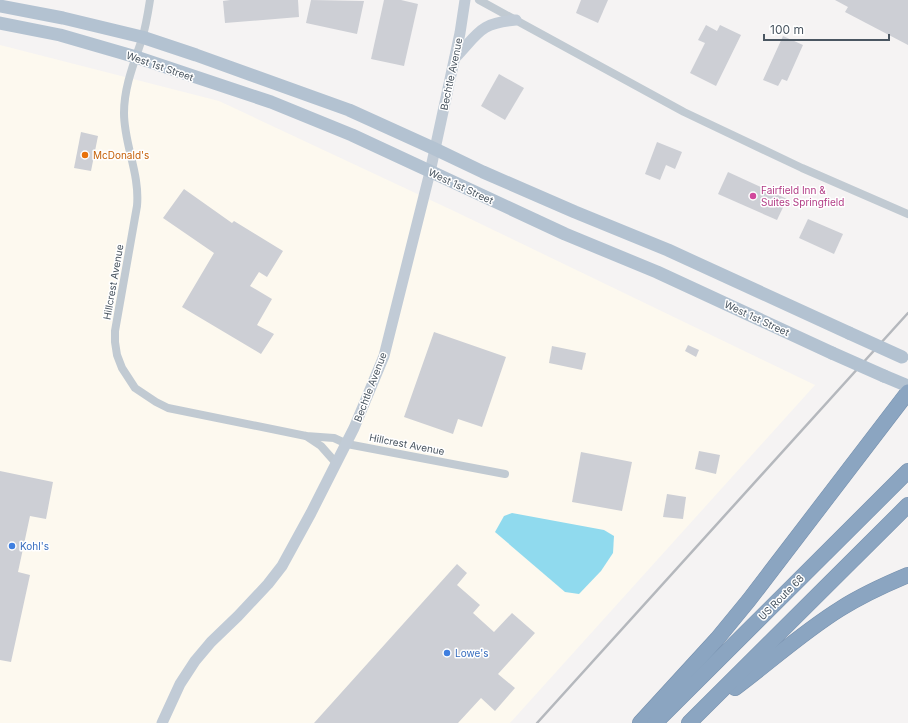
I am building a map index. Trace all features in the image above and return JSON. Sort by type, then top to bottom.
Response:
[{"type":"highway","points":[[640,723],[749,600],[908,392]]},
{"type":"highway","name":"US Route 68","points":[[655,723],[908,470]]},
{"type":"highway","points":[[689,723],[908,505]]},
{"type":"highway","points":[[689,723],[811,629],[839,610],[883,585],[908,575]]},
{"type":"main road","name":"West 1st Street","points":[[0,6],[63,18],[142,38],[196,55],[349,110],[483,172],[668,250],[905,358]]},
{"type":"main road","name":"West 1st Street","points":[[0,23],[60,35],[136,57],[271,102],[352,135],[565,234],[657,272],[908,386]]},
{"type":"street","name":"Hillcrest Avenue","points":[[150,0],[142,38],[128,81],[125,100],[124,114],[126,129],[138,194],[114,331],[117,355],[122,368],[135,388],[168,408],[306,436],[334,438],[348,444],[505,474]]},
{"type":"street","name":"Bechtle Avenue","points":[[162,723],[180,684],[195,661],[211,642],[268,584],[282,566],[336,463],[348,444],[384,356],[430,172],[455,58],[465,0]]},
{"type":"street","points":[[479,0],[609,71],[728,133],[802,168],[908,214]]},
{"type":"street","points":[[455,58],[477,33],[485,27],[502,21],[516,20]]},
{"type":"street","name":"Hillcrest Avenue","points":[[306,436],[321,446],[336,463]]},
{"type":"shaded area","points":[[0,45],[219,101],[456,212],[815,385],[510,723],[0,723]]},
{"type":"water","points":[[512,513],[604,530],[614,536],[613,553],[601,571],[579,594],[565,592],[495,532],[504,516]]},
{"type":"building","points":[[298,0],[299,17],[225,23],[223,1]]},
{"type":"building","points":[[311,0],[364,1],[357,34],[306,23]]},
{"type":"building","points":[[384,0],[401,0],[418,4],[404,66],[371,59]]},
{"type":"building","points":[[581,0],[608,0],[598,23],[576,13]]},
{"type":"building","points":[[835,0],[908,0],[908,45],[845,12],[848,7]]},
{"type":"building","points":[[706,25],[717,31],[720,25],[741,35],[716,86],[690,73],[705,43],[698,40]]},
{"type":"building","points":[[783,36],[803,45],[787,81],[782,79],[778,86],[763,80]]},
{"type":"building","points":[[499,74],[524,88],[505,120],[481,106]]},
{"type":"building","points":[[81,132],[98,136],[91,171],[74,168]]},
{"type":"building","points":[[657,142],[682,152],[675,169],[666,165],[660,180],[645,174]]},
{"type":"building","name":"Fairfield Inn & Suites Springfield","points":[[728,172],[787,199],[777,220],[718,194]]},
{"type":"building","points":[[184,189],[232,223],[234,221],[283,251],[267,277],[259,272],[250,286],[272,299],[257,325],[274,334],[261,354],[182,307],[214,253],[163,218]]},
{"type":"building","points":[[808,219],[843,234],[834,254],[799,238]]},
{"type":"building","points":[[434,332],[506,357],[482,427],[458,419],[453,434],[404,417]]},
{"type":"building","points":[[688,345],[699,350],[696,357],[685,351]]},
{"type":"building","points":[[552,346],[586,353],[582,370],[549,363]]},
{"type":"building","points":[[699,451],[720,455],[716,474],[695,469]]},
{"type":"building","points":[[581,452],[632,462],[622,511],[572,502]]},
{"type":"building","name":"Kohl's","points":[[0,471],[53,482],[46,519],[30,516],[18,572],[30,575],[11,662],[0,660]]},
{"type":"building","points":[[667,494],[686,497],[683,519],[663,517]]},
{"type":"building","name":"Lowe's","points":[[457,564],[467,573],[457,585],[480,605],[473,613],[494,632],[512,613],[535,633],[498,674],[515,688],[495,711],[481,698],[458,723],[314,723]]},
{"type":"railway","points":[[537,723],[908,313]]},
{"type":"place","name":"McDonald's","points":[[85,155]]},
{"type":"place","name":"Fairfield Inn & Suites Springfield","points":[[753,196]]},
{"type":"place","name":"Kohl's","points":[[12,546]]},
{"type":"place","name":"Lowe's","points":[[447,653]]}]
